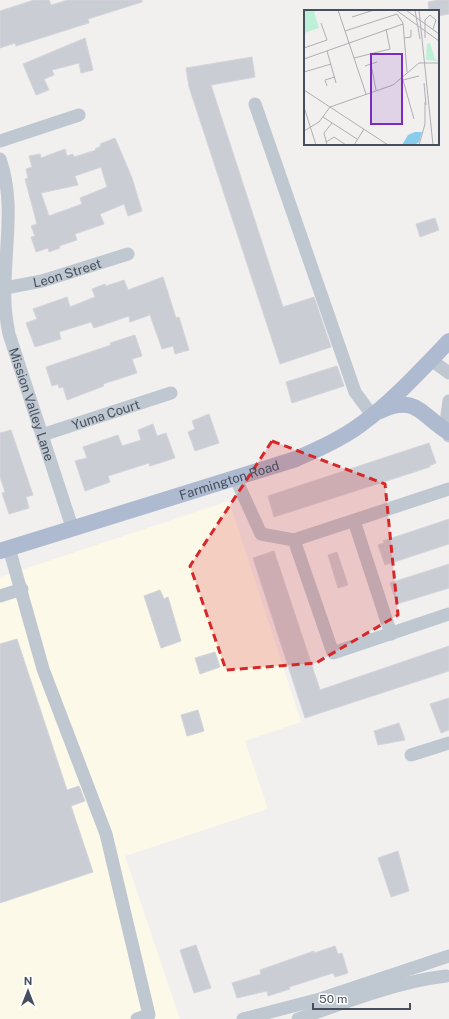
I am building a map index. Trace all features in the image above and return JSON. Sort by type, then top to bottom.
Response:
[{"type":"main road","name":"Farmington Road","points":[[5,549],[72,527],[296,459],[323,447],[360,425],[372,415],[431,360],[449,341]]},
{"type":"main road","points":[[372,415],[393,405],[409,405],[419,408],[433,422],[449,434]]},
{"type":"street","points":[[255,104],[356,392],[372,415]]},
{"type":"street","points":[[0,141],[79,116]]},
{"type":"street","name":"Mission Valley Lane","points":[[0,159],[9,194],[10,215],[5,288],[9,334],[72,527]]},
{"type":"street","name":"Leon Street","points":[[5,288],[42,281],[128,254]]},
{"type":"street","points":[[431,360],[449,373]]},
{"type":"street","name":"Yuma Court","points":[[42,435],[170,393]]},
{"type":"street","points":[[449,401],[447,415],[449,434]]},
{"type":"street","points":[[235,477],[261,534],[294,540],[449,489]]},
{"type":"street","points":[[354,521],[391,634]]},
{"type":"street","points":[[294,540],[333,653],[449,614]]},
{"type":"street","points":[[5,549],[22,589],[43,669],[106,834],[149,1015],[137,1019]]},
{"type":"street","points":[[0,596],[22,589]]},
{"type":"street","points":[[411,756],[449,743]]},
{"type":"street","points":[[243,1019],[320,998],[449,956]]},
{"type":"street","points":[[298,1019],[427,978],[448,978]]},
{"type":"highlighted area","points":[[272,441],[385,484],[398,615],[316,663],[226,670],[190,566]]},
{"type":"shaded area","points":[[229,501],[301,722],[245,741],[268,809],[125,856],[180,1019],[0,1019],[0,577]]},
{"type":"building","points":[[34,0],[49,0],[51,5],[68,0],[142,0],[142,2],[88,19],[89,23],[16,46],[15,43],[0,48],[0,11]]},
{"type":"building","points":[[449,0],[449,14],[439,16],[439,10],[429,10],[428,2]]},
{"type":"building","points":[[85,38],[93,70],[81,73],[79,63],[52,70],[54,75],[44,79],[49,90],[36,95],[23,64]]},
{"type":"building","points":[[252,57],[255,77],[211,85],[283,307],[314,297],[331,347],[280,364],[189,87],[186,68]]},
{"type":"building","points":[[115,138],[132,178],[142,211],[128,216],[124,204],[100,214],[104,224],[75,234],[77,240],[59,246],[60,248],[49,252],[48,248],[36,252],[31,237],[35,236],[31,226],[37,224],[25,179],[28,178],[26,169],[32,167],[29,156],[40,154],[41,158],[65,149],[67,156],[73,154],[74,157],[96,150],[95,149],[101,146],[100,144]],"holes":[[[101,167],[107,187],[80,198],[82,204],[49,216],[41,193],[78,185],[75,176]]]},
{"type":"building","points":[[435,218],[439,230],[420,237],[416,224]]},
{"type":"building","points":[[163,277],[176,318],[179,317],[189,350],[175,354],[173,346],[162,349],[150,315],[130,322],[129,316],[94,328],[91,322],[59,332],[61,339],[35,347],[26,323],[37,319],[33,309],[67,297],[70,307],[95,297],[92,289],[105,284],[106,286],[124,280],[128,290]]},
{"type":"building","points":[[135,335],[142,356],[132,359],[137,373],[103,384],[104,386],[67,400],[63,387],[59,388],[58,384],[52,386],[46,367],[111,345],[110,343]]},
{"type":"building","points":[[337,366],[344,386],[292,403],[286,382]]},
{"type":"building","points":[[209,414],[219,443],[195,451],[188,432],[195,429],[192,421]]},
{"type":"building","points":[[153,424],[157,436],[166,433],[175,458],[150,466],[149,463],[108,476],[110,482],[85,491],[75,461],[87,458],[83,447],[118,435],[122,446],[141,440],[138,430]]},
{"type":"building","points":[[11,430],[33,495],[26,497],[29,508],[9,514],[2,493],[5,492],[0,477],[0,433]]},
{"type":"building","points":[[429,443],[436,463],[429,466],[430,467],[274,517],[268,496]]},
{"type":"building","points":[[449,519],[449,544],[385,565],[378,545],[384,543],[383,541]]},
{"type":"building","points":[[274,551],[320,690],[449,646],[449,671],[305,718],[253,558]]},
{"type":"building","points":[[337,552],[348,585],[338,588],[328,555]]},
{"type":"building","points":[[449,564],[449,588],[397,604],[390,583]]},
{"type":"building","points":[[160,590],[164,599],[168,597],[181,641],[161,648],[144,596]]},
{"type":"building","points":[[17,639],[67,790],[79,786],[85,801],[71,806],[93,872],[0,903],[0,644]]},
{"type":"building","points":[[215,652],[220,667],[200,674],[195,658]]},
{"type":"building","points":[[449,698],[449,730],[441,733],[430,704]]},
{"type":"building","points":[[198,710],[204,731],[187,736],[181,715]]},
{"type":"building","points":[[399,723],[405,740],[378,745],[374,731]]},
{"type":"building","points":[[398,851],[409,891],[391,897],[378,858]]},
{"type":"building","points":[[196,945],[211,988],[194,993],[180,950]]},
{"type":"building","points":[[335,946],[338,954],[342,953],[348,973],[335,977],[333,973],[289,987],[290,989],[268,996],[267,991],[237,998],[232,983],[261,974],[260,970],[314,951],[314,953]]}]
